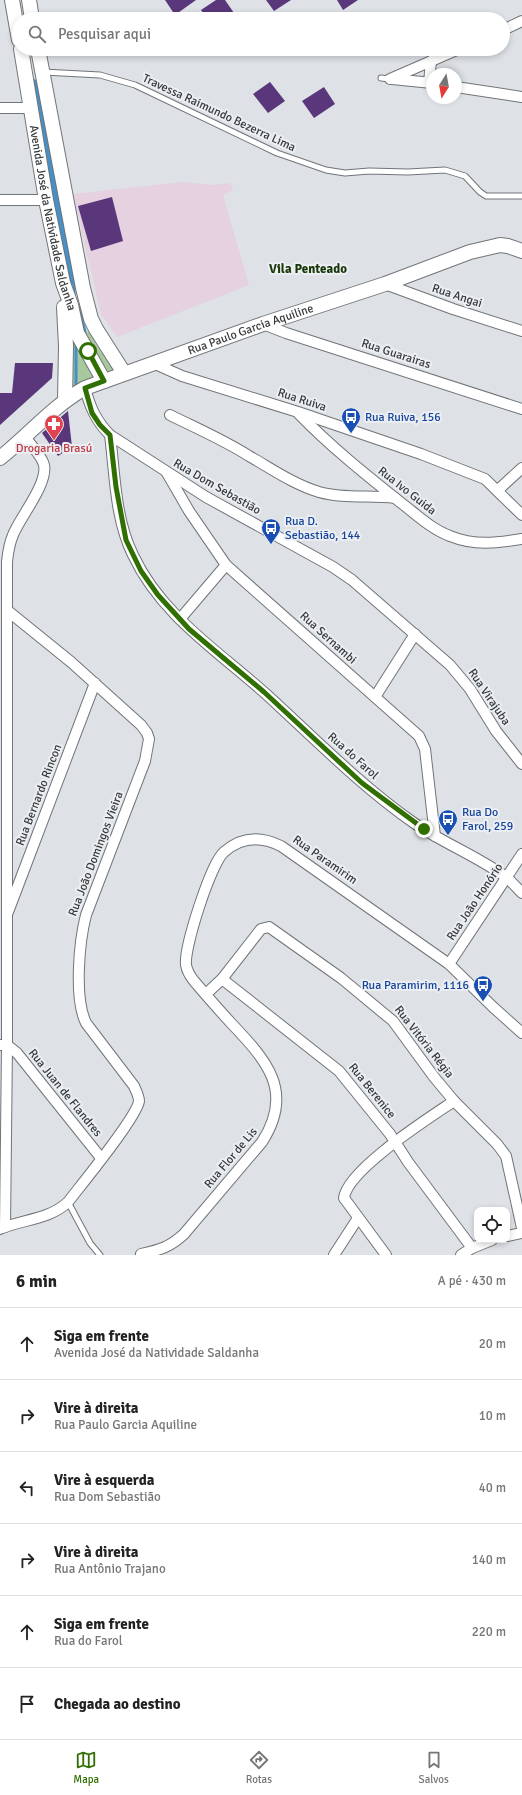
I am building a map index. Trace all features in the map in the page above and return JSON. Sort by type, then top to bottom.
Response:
[{"type":"street","points":[[12,0],[14,12]]},
{"type":"street","points":[[29,0],[31,12]]},
{"type":"street","points":[[510,27],[522,21]]},
{"type":"street","name":"Avenida José da Natividade Saldanha","points":[[22,56],[46,200],[63,283],[71,305],[77,334],[104,381]]},
{"type":"street","name":"Avenida José da Natividade Saldanha","points":[[39,56],[91,319],[124,373]]},
{"type":"street","points":[[426,83],[386,79],[443,56]]},
{"type":"street","points":[[431,68],[432,61]]},
{"type":"street","points":[[462,88],[522,97]]},
{"type":"street","points":[[0,108],[31,108]]},
{"type":"street","points":[[0,200],[46,200]]},
{"type":"street","name":"Rua Paulo Garcia Aquiline","points":[[0,458],[65,400],[85,388],[263,324],[385,284],[470,252],[500,245],[522,251]]},
{"type":"street","points":[[63,283],[66,346],[65,400]]},
{"type":"street","name":"Rua Angai","points":[[385,284],[453,309],[522,331]]},
{"type":"street","name":"Rua Guarairas","points":[[263,324],[286,333],[522,409]]},
{"type":"street","name":"Rua Ruiva","points":[[153,363],[182,376],[298,412],[421,454],[485,479],[522,515]]},
{"type":"street","name":"Rua Dom Sebastião","points":[[85,388],[92,413],[100,425],[110,435],[166,472],[225,508],[333,567],[385,608],[450,664]]},
{"type":"street","name":"Rua Ivo Guida","points":[[298,412],[322,437],[430,526],[450,536],[482,544],[522,539]]},
{"type":"street","points":[[170,415],[250,456],[278,475],[307,487],[321,492],[349,497],[370,496],[395,498]]},
{"type":"street","name":"Rua do Farol","points":[[110,435],[116,487],[126,540],[141,571],[158,595],[189,629],[264,692],[362,783],[435,836],[468,854],[506,878],[522,893]]},
{"type":"street","points":[[2,1228],[7,915],[8,548],[13,534],[44,475],[43,461],[25,437]]},
{"type":"street","points":[[498,490],[522,468]]},
{"type":"street","name":"Rua Sernambi","points":[[166,472],[189,511],[226,565],[419,736],[425,748],[435,836]]},
{"type":"street","points":[[180,619],[226,565]]},
{"type":"street","name":"Rua João Domingos Vieira","points":[[2,1228],[48,1215],[60,1209],[68,1202],[135,1111],[139,1101],[138,1094],[134,1086],[86,1023],[82,1015],[79,996],[81,935],[86,915],[132,798],[149,744],[147,733],[141,726],[95,683],[8,610]]},
{"type":"street","points":[[375,697],[415,634]]},
{"type":"street","name":"Rua Virajuba","points":[[450,664],[470,689],[496,731],[522,764]]},
{"type":"street","name":"Rua Bernardo Rincon","points":[[7,915],[95,683]]},
{"type":"street","name":"Rua Paramirim","points":[[206,994],[188,973],[186,965],[188,947],[196,915],[211,875],[223,852],[242,840],[253,838],[273,842],[288,850],[449,964],[522,1033]]},
{"type":"street","name":"Rua João Honório","points":[[449,964],[522,854]]},
{"type":"street","name":"Rua Vitória Régia","points":[[206,994],[222,979],[261,929],[269,927],[341,978],[394,1020],[419,1057],[454,1100],[497,1144],[506,1156],[522,1228]]},
{"type":"street","name":"Rua Berenice","points":[[222,979],[335,1067],[374,1114],[472,1248]]},
{"type":"street","name":"Rua Flor de Lis","points":[[141,1254],[164,1248],[175,1243],[262,1142],[272,1126],[277,1095],[276,1085],[269,1068],[253,1046],[206,994]]},
{"type":"street","name":"Rua Juan de Flandres","points":[[4,1045],[17,1053],[101,1158]]},
{"type":"street","points":[[386,1255],[344,1198],[345,1191],[351,1182],[394,1142],[454,1100]]},
{"type":"street","points":[[334,1255],[358,1218]]},
{"type":"street","points":[[510,1235],[522,1233]]},
{"type":"street","points":[[461,1255],[472,1248],[484,1243]]},
{"type":"lane","name":"Travessa Raimundo Bezerra Lima","points":[[42,72],[100,75],[135,85],[277,153],[326,170],[345,173],[369,171],[408,172],[445,170],[465,176],[480,192],[486,196],[522,196]]},
{"type":"lane","points":[[68,1202],[90,1243],[100,1255]]},
{"type":"shaded area","points":[[183,182],[212,185],[231,183],[233,190],[223,195],[249,285],[117,337],[101,314],[73,194]]},
{"type":"green space","points":[[85,331],[89,332],[98,348],[117,373],[73,391],[70,334],[79,337]]},
{"type":"building","points":[[165,0],[196,0],[179,12],[173,12]]},
{"type":"building","points":[[216,0],[225,0],[233,12],[202,12],[201,10]]},
{"type":"building","points":[[266,0],[291,0],[274,11]]},
{"type":"building","points":[[337,0],[358,0],[343,10]]},
{"type":"building","points":[[270,82],[285,101],[268,113],[253,94]]},
{"type":"building","points":[[324,87],[335,104],[314,118],[302,101]]},
{"type":"building","points":[[112,197],[123,241],[91,251],[78,206]]},
{"type":"building","points":[[15,363],[53,363],[52,378],[0,425],[0,393],[12,393]]},
{"type":"building","points":[[68,411],[72,447],[58,456],[42,433]]},
{"type":"waterway","points":[[33,84],[74,280]]},
{"type":"waterway","points":[[74,280],[74,295]]},
{"type":"waterway","points":[[78,306],[85,331]]},
{"type":"waterway","points":[[76,344],[76,386]]},
{"type":"place","name":"Rua Ruiva, 156","points":[[351,434]]},
{"type":"place","name":"Drogaria Brasú","points":[[54,441]]},
{"type":"place","name":"Rua D. Sebastião, 144","points":[[271,545]]},
{"type":"place","name":"Rua Do Farol, 259","points":[[448,836]]},
{"type":"place","name":"Rua Paramirim, 1116","points":[[483,1002]]},
{"type":"district","name":"Vila Penteado","points":[[308,269]]},
{"type":"route","points":[[88,351],[104,381],[85,388],[92,413],[100,425],[110,435],[116,487],[123,527],[132,555],[141,571],[158,595],[189,629],[264,692],[362,783],[424,829]]}]
